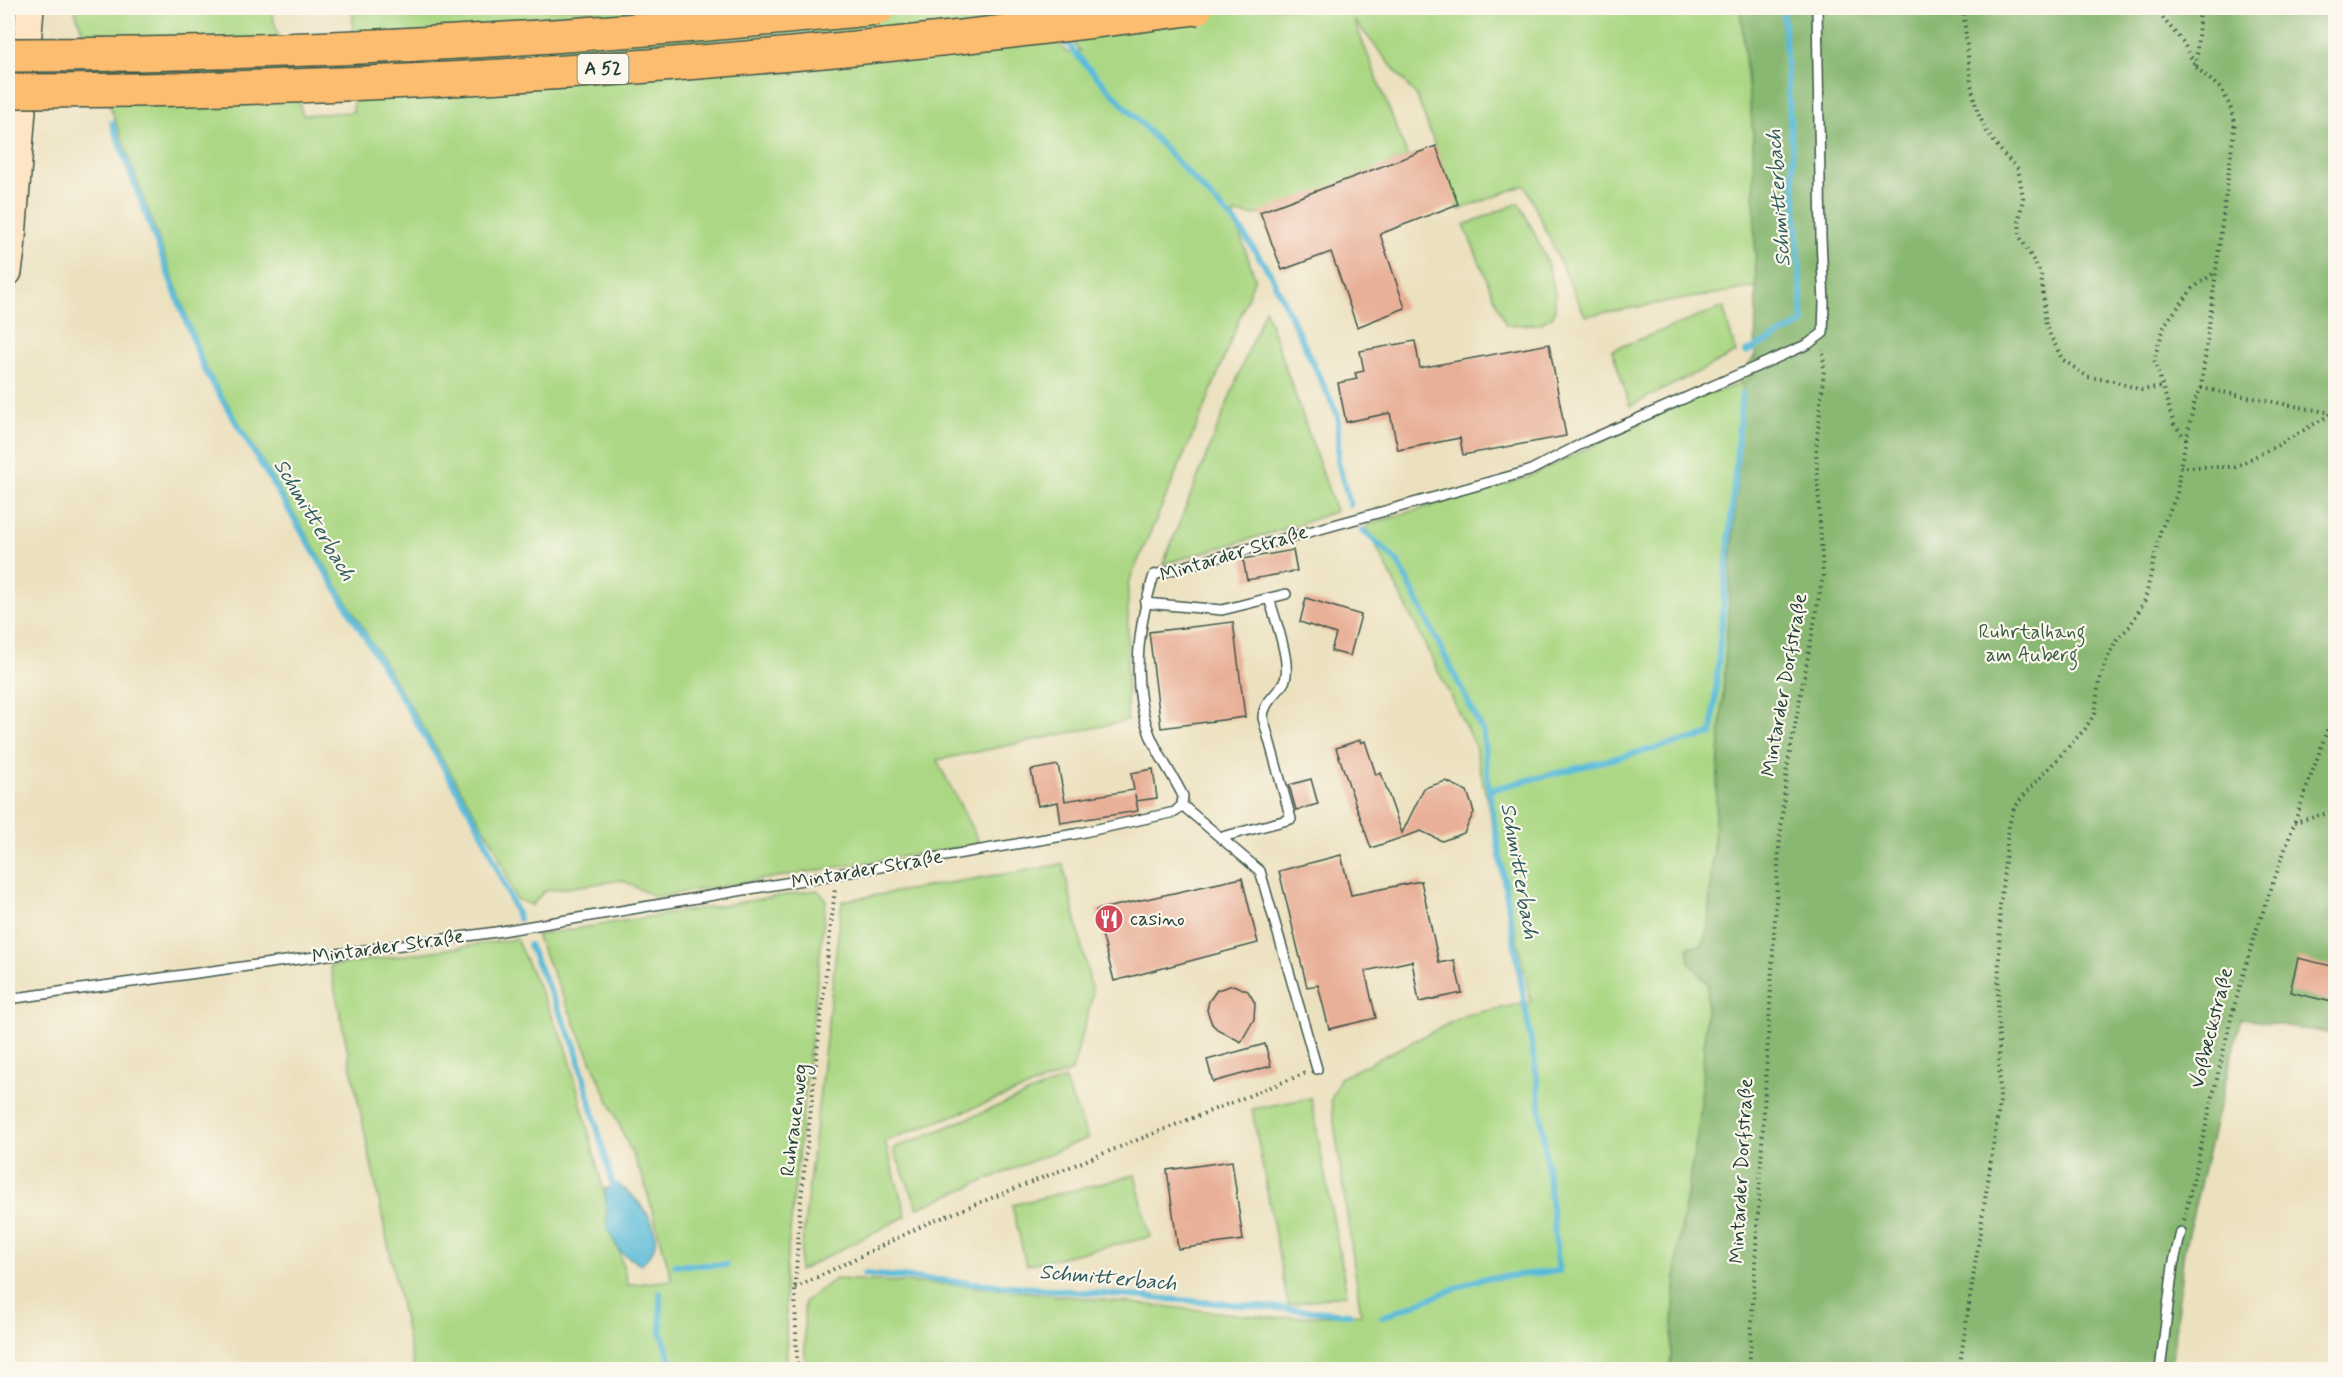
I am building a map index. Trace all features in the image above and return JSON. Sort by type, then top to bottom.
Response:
[{"type":"highway","name":"A 52","points":[[8,55],[201,52],[461,41],[650,28],[878,8]]},
{"type":"highway","name":"A 52","points":[[8,91],[346,83],[654,65],[962,37],[1196,8]]},
{"type":"main road","points":[[8,272],[30,8]]},
{"type":"lane","points":[[1817,8],[1823,333]]},
{"type":"lane","name":"Mintarder Straße","points":[[8,999],[496,932],[1075,834],[1171,814],[1178,811],[1182,805],[1182,794],[1158,752],[1144,717],[1139,688],[1140,632],[1145,603],[1154,574],[1529,471],[1608,432],[1808,345],[1823,333]]},
{"type":"lane","points":[[1145,603],[1222,610],[1286,594]]},
{"type":"lane","points":[[1222,837],[1291,819],[1263,718],[1266,705],[1285,681],[1288,669],[1269,598]]},
{"type":"lane","points":[[1182,805],[1260,871],[1317,1069]]},
{"type":"lane","points":[[2160,1370],[2173,1266],[2181,1232]]},
{"type":"path","points":[[1963,8],[1971,84],[1977,111],[1987,132],[2018,169],[2023,197],[2019,219],[2020,237],[2042,274],[2046,326],[2062,359],[2088,377],[2113,381],[2142,390],[2162,387]]},
{"type":"path","points":[[1959,1370],[2000,1101],[1998,1004],[2000,906],[2009,825],[2014,809],[2023,796],[2085,729],[2095,713],[2099,681],[2108,657],[2117,639],[2130,626],[2145,600],[2160,532],[2177,494],[2180,467],[2195,400],[2201,388],[2235,122],[2222,90],[2196,67],[2183,42],[2154,8]]},
{"type":"path","points":[[2196,67],[2200,8]]},
{"type":"path","points":[[2323,8],[2336,14]]},
{"type":"path","points":[[2186,440],[2174,424],[2154,359],[2165,324],[2193,288],[2214,273]]},
{"type":"path","name":"Mintarder Dorfstraße","points":[[1749,1370],[1779,848],[1787,768],[1823,576],[1816,449],[1824,370],[1823,333]]},
{"type":"path","points":[[2201,388],[2333,414]]},
{"type":"path","points":[[2180,467],[2235,467],[2282,444],[2333,414]]},
{"type":"path","name":"Voßbeckstraße","points":[[2181,1232],[2232,1014],[2254,937],[2336,705]]},
{"type":"path","points":[[2294,822],[2336,811]]},
{"type":"path","name":"Ruhrauenweg","points":[[797,1370],[795,1288],[800,1208],[837,875]]},
{"type":"path","points":[[795,1288],[926,1224],[1317,1069]]},
{"type":"green space","points":[[74,8],[270,8],[303,115],[353,112],[353,8],[1026,8],[1067,53],[1080,51],[1045,8],[1740,8],[1753,133],[1756,287],[1585,316],[1525,185],[1459,210],[1417,97],[1354,20],[1408,157],[1257,215],[1233,214],[1255,278],[1207,402],[1128,584],[1127,721],[937,760],[980,844],[655,897],[622,880],[544,891],[532,905],[516,899],[495,846],[206,368]]},
{"type":"green space","name":"Ruhrtalhang am Auberg","points":[[1740,8],[2335,8],[2335,1034],[2241,1018],[2184,1250],[2171,1369],[1670,1370],[1678,1248],[1700,1117],[1708,984],[1689,962],[1688,946],[1701,946],[1708,930],[1743,383],[1755,371],[1753,133]]},
{"type":"green space","points":[[2335,8],[1713,913],[1736,491],[1708,930],[1701,947],[1688,947],[1689,962],[1708,984],[1700,1117],[1678,1248],[1670,1369],[805,1369],[804,1302],[835,1279],[959,1285],[1274,1318],[1361,1314],[1331,1100],[1340,1078],[1466,1015],[1531,1002],[1475,746],[1366,525],[1526,478],[1691,399],[1741,384],[1739,381],[1758,350]]},
{"type":"green space","points":[[1519,203],[1545,259],[1554,290],[1553,316],[1540,324],[1506,325],[1464,225]]},
{"type":"green space","points":[[1723,307],[1736,353],[1630,406],[1612,350]]},
{"type":"green space","points":[[1265,309],[1336,511],[1295,526],[1163,564]]},
{"type":"green space","points":[[1063,864],[1093,995],[1072,1071],[885,1141],[906,1216],[799,1271],[842,901]]},
{"type":"green space","points":[[817,890],[826,899],[785,1277],[787,1369],[414,1369],[330,966],[516,939],[567,1049],[628,1285],[672,1280],[644,1181],[536,935]]},
{"type":"green space","points":[[1064,1079],[1088,1138],[918,1208],[893,1149]]},
{"type":"green space","points":[[1311,1098],[1347,1294],[1288,1305],[1252,1109]]},
{"type":"green space","points":[[1135,1175],[1150,1237],[1026,1265],[1012,1205]]},
{"type":"water","points":[[617,1184],[640,1204],[654,1231],[653,1250],[641,1265],[619,1251],[607,1228],[605,1189]]},
{"type":"building","points":[[1436,146],[1458,204],[1380,234],[1405,308],[1357,327],[1331,252],[1282,270],[1260,212]]},
{"type":"building","points":[[1415,341],[1420,368],[1549,344],[1566,436],[1463,455],[1460,438],[1398,450],[1390,413],[1346,422],[1338,383],[1357,379],[1355,373],[1364,371],[1360,351]]},
{"type":"building","points":[[1293,550],[1297,571],[1247,580],[1243,559]]},
{"type":"building","points":[[1306,598],[1361,615],[1350,656],[1331,651],[1336,634],[1300,622]]},
{"type":"building","points":[[1233,622],[1245,717],[1161,728],[1149,632]]},
{"type":"building","points":[[1360,740],[1361,743],[1365,741],[1376,775],[1381,773],[1402,833],[1424,788],[1446,781],[1467,791],[1474,812],[1464,833],[1442,841],[1421,831],[1371,848],[1336,748]]},
{"type":"building","points":[[1058,765],[1065,801],[1134,790],[1131,773],[1153,769],[1157,798],[1136,801],[1138,811],[1061,823],[1058,802],[1038,806],[1031,770]]},
{"type":"building","points":[[1311,779],[1318,804],[1296,810],[1289,785]]},
{"type":"building","points":[[1341,855],[1351,895],[1421,881],[1439,963],[1454,960],[1462,993],[1419,1002],[1412,961],[1365,971],[1376,1018],[1329,1029],[1318,985],[1307,987],[1279,871]]},
{"type":"building","points":[[1242,878],[1258,943],[1114,981],[1096,910]]},
{"type":"building","points":[[2298,958],[2336,967],[2336,1003],[2290,992]]},
{"type":"building","points":[[1233,985],[1248,991],[1255,1003],[1254,1019],[1241,1042],[1217,1029],[1212,1024],[1207,1010],[1209,1001],[1217,990]]},
{"type":"building","points":[[1265,1044],[1271,1066],[1213,1082],[1207,1060]]},
{"type":"building","points":[[1232,1161],[1243,1240],[1178,1249],[1167,1170]]},
{"type":"waterway","name":"Schmitterbach","points":[[1746,352],[1803,323],[1783,8]]},
{"type":"waterway","points":[[1061,36],[1239,227],[1270,273],[1338,416],[1338,462],[1350,505]]},
{"type":"waterway","name":"Schmitterbach","points":[[112,123],[204,369],[480,828],[519,919]]},
{"type":"waterway","name":"Schmitterbach","points":[[1382,1317],[1480,1279],[1559,1271],[1536,1071],[1489,790],[1712,734],[1742,393]]},
{"type":"waterway","points":[[1363,530],[1398,562],[1483,732],[1489,790]]},
{"type":"waterway","points":[[529,945],[575,1046],[615,1193]]},
{"type":"waterway","name":"Schmitterbach","points":[[675,1265],[726,1265]]},
{"type":"waterway","name":"Schmitterbach","points":[[864,1274],[1349,1314]]},
{"type":"waterway","name":"Schmitterbach","points":[[660,1293],[661,1332],[674,1370]]},
{"type":"place","name":"casino","points":[[1109,919]]}]
